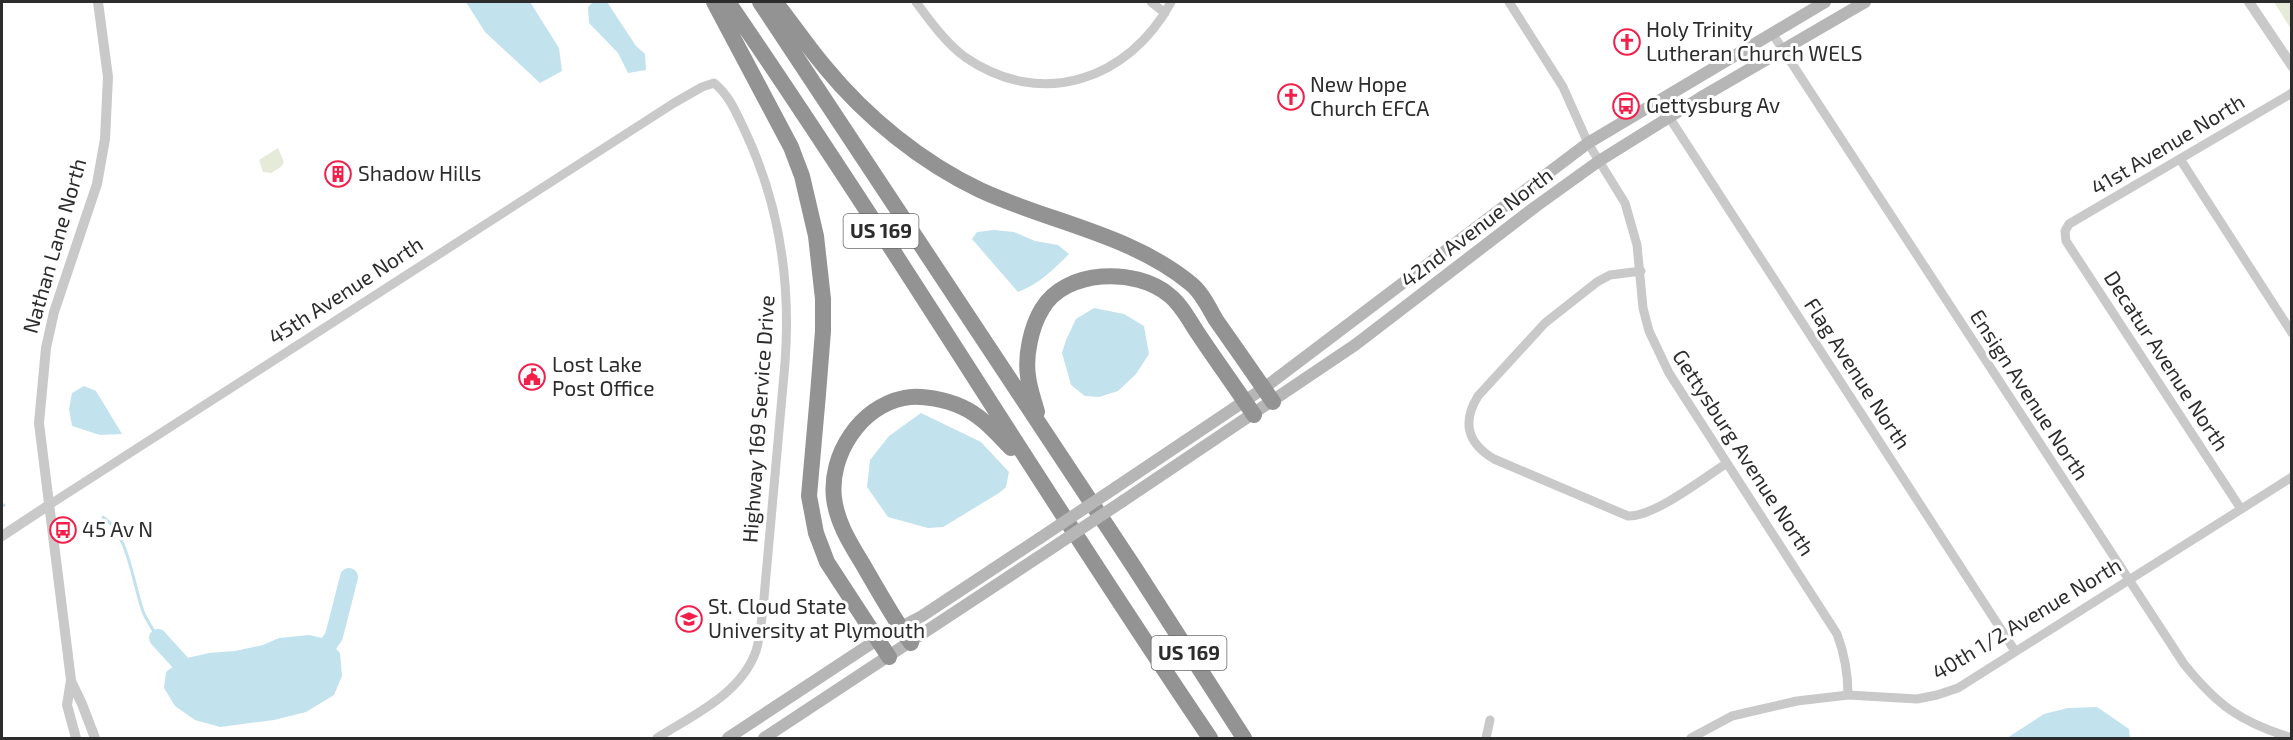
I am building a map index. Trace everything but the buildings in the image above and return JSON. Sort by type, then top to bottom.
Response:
[{"type":"highway","points":[[714,2],[786,137],[802,176],[816,236],[823,299],[823,331],[808,496],[816,533],[827,562],[889,657]]},
{"type":"highway","name":"US 169","points":[[728,2],[918,288],[1030,464],[1210,738]]},
{"type":"highway","name":"US 169","points":[[760,2],[1134,567],[1244,738]]},
{"type":"highway","points":[[775,2],[825,68],[884,128],[940,168],[996,197],[1132,247],[1157,259],[1193,285],[1269,395]]},
{"type":"highway","points":[[1040,425],[1028,376],[1028,363],[1032,336],[1042,308],[1070,286],[1111,275],[1133,277],[1152,283],[1170,295],[1249,409]]},
{"type":"highway","points":[[911,643],[841,527],[833,488],[836,466],[846,441],[859,424],[879,408],[903,398],[913,397],[961,406],[979,418],[1030,464]]},
{"type":"main road","name":"42nd Avenue North","points":[[765,738],[1123,501],[1269,395],[1588,143],[1825,2]]},
{"type":"main road","name":"42nd Avenue North","points":[[1269,395],[1355,345],[1535,207],[1599,161],[1864,2]]},
{"type":"main road","name":"42nd Avenue North","points":[[728,738],[878,639],[931,610],[1114,488],[1249,409]]},
{"type":"street","name":"Nathan Lane North","points":[[76,738],[67,705],[70,680],[39,423],[46,348],[54,312],[97,184],[105,139],[108,76],[98,2]]},
{"type":"street","points":[[916,2],[947,40],[964,56],[1001,77],[1024,82],[1072,82],[1104,70],[1134,50],[1150,34],[1171,2]]},
{"type":"street","points":[[1151,2],[1165,13]]},
{"type":"street","name":"Gettysburg Avenue North","points":[[1509,2],[1563,87],[1588,143],[1625,203],[1633,224],[1641,271],[1643,308],[1658,353],[1837,634],[1846,663],[1848,696]]},
{"type":"street","points":[[2249,2],[2292,66]]},
{"type":"street","name":"Ensign Avenue North","points":[[1772,33],[2184,664],[2220,704],[2242,719],[2292,738]]},
{"type":"street","name":"45th Avenue North","points":[[2,536],[674,103],[714,83]]},
{"type":"street","name":"Highway 169 Service Drive","points":[[657,738],[731,689],[750,663],[756,650],[763,609],[787,330],[786,285],[778,231],[759,163],[732,104],[724,91],[714,83]]},
{"type":"street","name":"41st Avenue North","points":[[2065,231],[2069,225],[2292,93]]},
{"type":"street","name":"Flag Avenue North","points":[[1669,117],[2015,651]]},
{"type":"street","points":[[2180,159],[2292,333]]},
{"type":"street","name":"Decatur Avenue North","points":[[2065,231],[2066,241],[2241,509]]},
{"type":"street","points":[[1641,271],[1610,275],[1597,282],[1556,313],[1535,333],[1471,406],[1468,418],[1469,430],[1474,443],[1482,452],[1494,459],[1619,513],[1637,516],[1653,510],[1727,463]]},
{"type":"street","name":"40th 1/2 Avenue North","points":[[1691,738],[1732,716],[1797,701],[1848,696],[1917,699],[1958,688],[2292,477]]},
{"type":"street","name":"Nathan Lane North","points":[[70,680],[95,738]]},
{"type":"street","points":[[1486,738],[1490,720]]},
{"type":"green space","points":[[2274,2],[2291,2],[2291,29]]},
{"type":"green space","points":[[278,148],[284,162],[281,167],[271,173],[263,172],[259,160]]},
{"type":"water","points":[[466,2],[530,2],[559,48],[562,71],[540,83],[485,32]]},
{"type":"water","points":[[593,2],[607,2],[636,46],[645,54],[646,70],[628,73],[618,53],[589,23],[588,7]]},
{"type":"water","points":[[994,230],[1014,232],[1035,241],[1058,245],[1069,254],[1039,281],[1018,292],[972,239],[977,232]]},
{"type":"water","points":[[1094,308],[1124,314],[1144,326],[1149,354],[1136,374],[1118,391],[1099,397],[1085,396],[1071,385],[1062,353],[1076,319]]},
{"type":"water","points":[[84,386],[96,391],[122,434],[100,435],[72,426],[69,409],[72,393]]},
{"type":"water","points":[[921,413],[981,442],[1009,472],[1006,487],[999,493],[943,527],[928,528],[888,517],[867,487],[870,460],[889,436]]},
{"type":"water","points":[[309,635],[327,639],[340,653],[342,676],[334,695],[306,712],[274,720],[220,727],[195,720],[175,706],[164,688],[166,672],[183,659],[263,645],[279,638]]},
{"type":"water","points":[[2097,707],[2129,729],[2130,738],[2007,738],[2044,714],[2068,708]]},
{"type":"waterway","points":[[103,517],[119,535],[144,614],[158,638]]},
{"type":"waterway","points":[[317,661],[334,636],[349,577]]},
{"type":"waterway","points":[[158,638],[195,679]]},
{"type":"place","name":"Holy Trinity Lutheran Church WELS","points":[[1627,42]]},
{"type":"place","name":"New Hope Church EFCA","points":[[1291,97]]},
{"type":"place","name":"Gettysburg Av","points":[[1626,106]]},
{"type":"place","name":"Shadow Hills","points":[[338,174]]},
{"type":"place","name":"Lost Lake Post Office","points":[[532,377]]},
{"type":"place","name":"45 Av N","points":[[63,530]]},
{"type":"place","name":"St. Cloud State University at Plymouth","points":[[689,619]]}]
